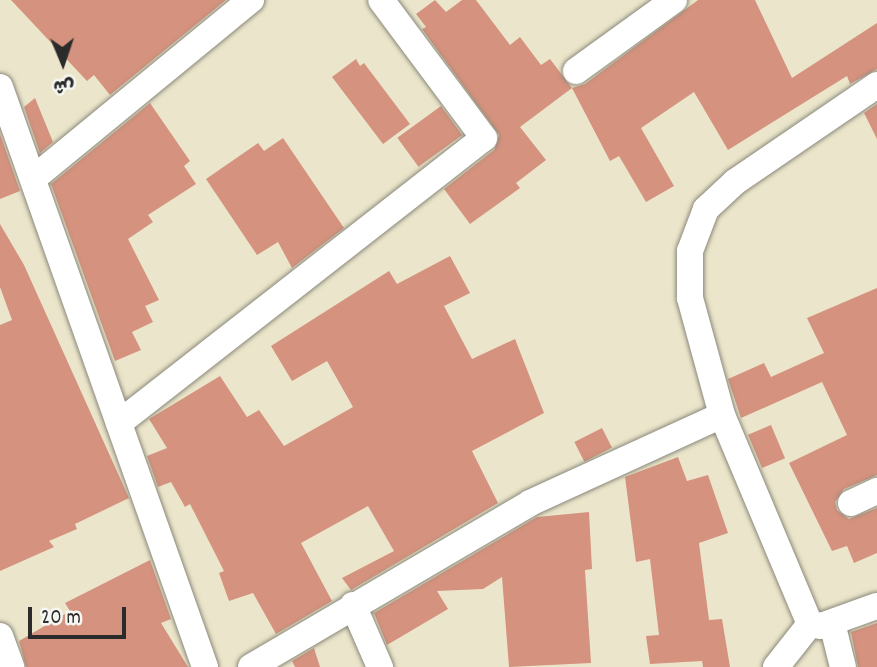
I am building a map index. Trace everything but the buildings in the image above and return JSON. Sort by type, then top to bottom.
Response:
[{"type":"street","points":[[34,178],[251,0]]},
{"type":"street","points":[[119,423],[484,138],[381,0]]},
{"type":"street","points":[[576,71],[674,0]]},
{"type":"street","points":[[843,667],[722,415],[690,298],[690,251],[706,209],[735,182],[877,85]]},
{"type":"street","points":[[1,90],[205,667]]},
{"type":"street","points":[[251,667],[530,503],[722,415]]},
{"type":"street","points":[[851,503],[877,491]]},
{"type":"street","points":[[353,605],[380,667]]},
{"type":"street","points":[[776,667],[821,624],[877,606]]},
{"type":"street","points":[[0,636],[12,667]]}]
